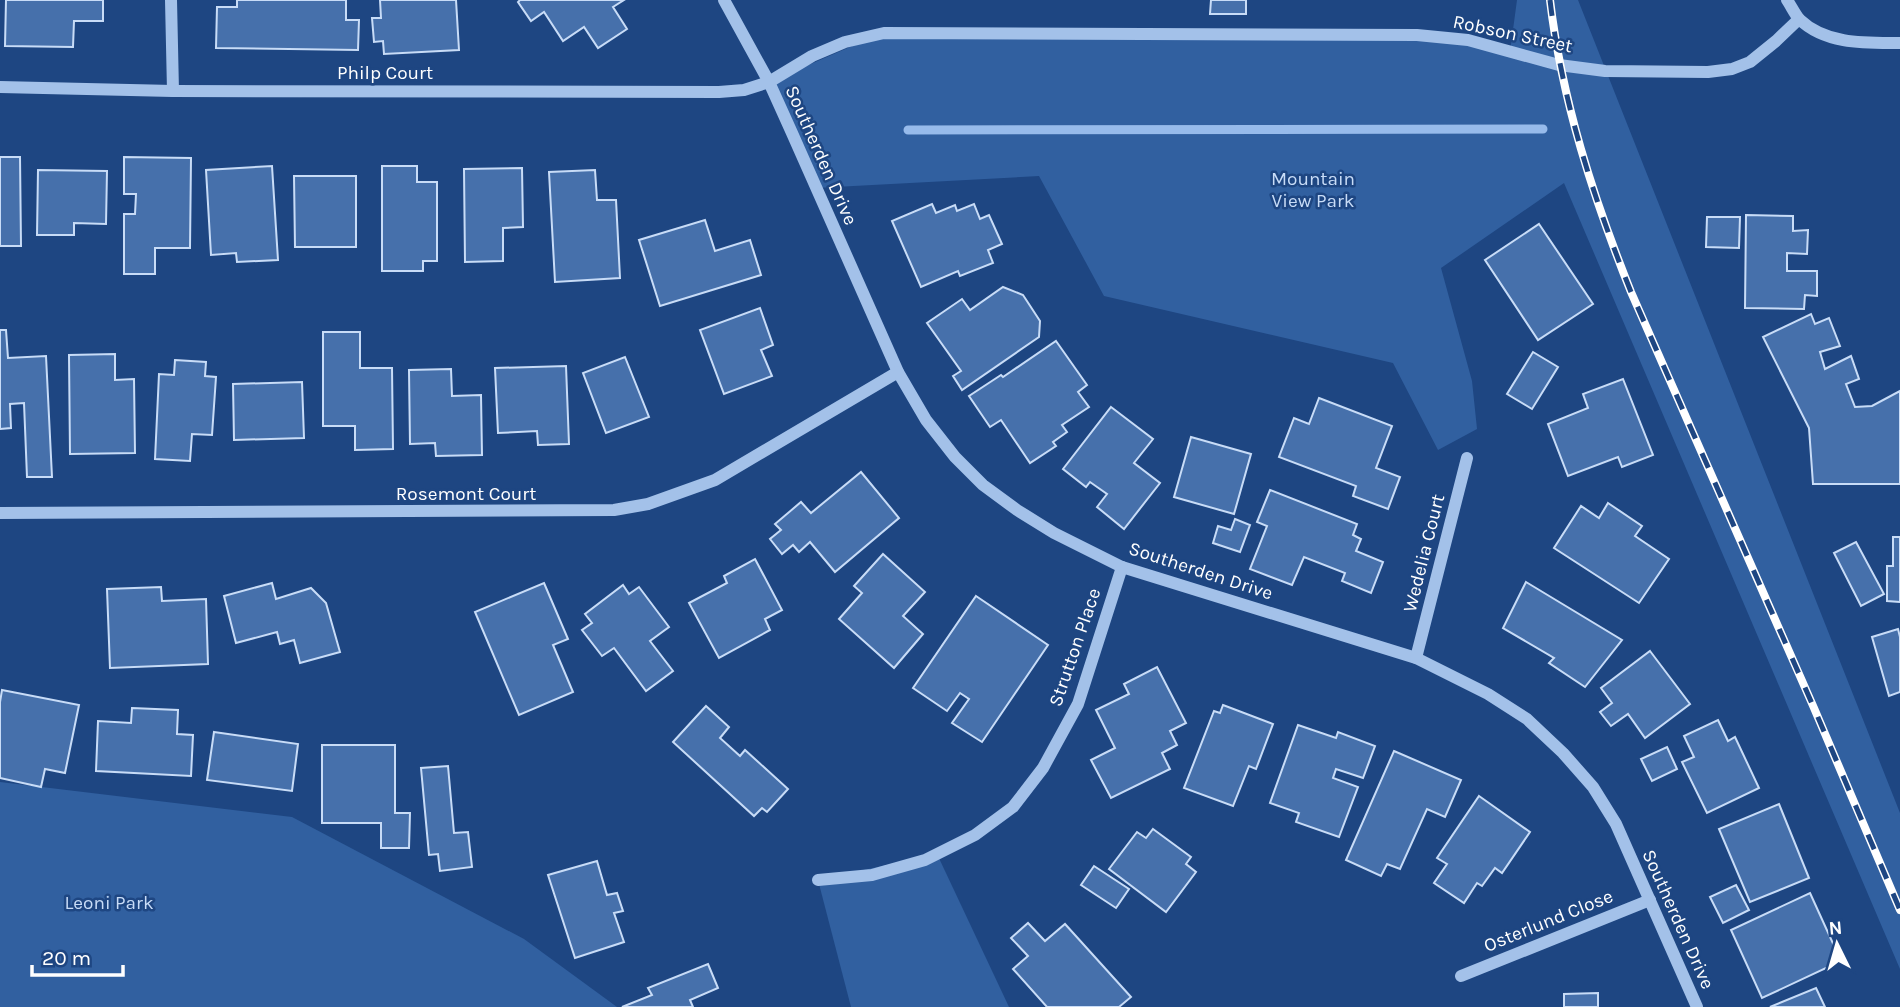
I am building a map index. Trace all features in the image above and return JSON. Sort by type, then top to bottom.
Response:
[{"type":"street","points":[[171,0],[173,91]]},
{"type":"street","name":"Southerden Drive","points":[[724,0],[769,82],[898,372],[926,420],[955,457],[983,485],[1017,510],[1054,533],[1122,567],[1416,658],[1488,694],[1527,719],[1563,753],[1593,788],[1616,824],[1697,1007]]},
{"type":"street","points":[[1787,0],[1799,19],[1819,32],[1844,41],[1900,43]]},
{"type":"street","name":"Robson Street","points":[[769,82],[812,56],[884,33],[1417,35],[1468,40],[1559,65],[1605,71],[1708,72],[1732,69],[1750,62],[1799,19]]},
{"type":"street","name":"Philp Court","points":[[0,87],[173,91],[719,92],[744,90],[769,82]]},
{"type":"street","name":"Rosemont Court","points":[[0,513],[614,510],[648,504],[715,480],[898,372]]},
{"type":"street","name":"Wedelia Court","points":[[1416,658],[1467,458]]},
{"type":"street","name":"Strutton Place","points":[[818,880],[872,875],[925,860],[975,835],[1013,807],[1043,768],[1078,704],[1122,567]]},
{"type":"street","name":"Osterlund Close","points":[[1461,976],[1650,900]]},
{"type":"green space","name":"Mountain View Park","points":[[1517,0],[1578,0],[1900,813],[1900,969],[1564,183],[1441,268],[1472,381],[1477,429],[1438,450],[1393,363],[1104,296],[1039,176],[816,188],[769,82],[880,34],[1468,40],[1510,52]]},
{"type":"green space","name":"Leoni Park","points":[[0,782],[292,817],[524,939],[617,1007],[0,1007]]},
{"type":"green space","points":[[937,854],[1009,1007],[851,1007],[818,880]]},
{"type":"building","points":[[6,0],[103,0],[103,21],[74,21],[73,47],[5,46]]},
{"type":"building","points":[[237,0],[346,0],[346,20],[359,20],[358,50],[216,48],[217,7],[237,7]]},
{"type":"building","points":[[380,0],[456,0],[459,50],[384,54],[383,41],[374,42],[372,18],[381,18]]},
{"type":"building","points":[[624,0],[613,7],[627,29],[598,48],[584,27],[563,41],[544,12],[531,21],[518,2]]},
{"type":"building","points":[[1211,0],[1246,0],[1246,14],[1210,14]]},
{"type":"building","points":[[0,157],[20,157],[21,246],[0,246]]},
{"type":"building","points":[[124,157],[191,158],[190,248],[155,248],[155,274],[124,274],[124,214],[135,214],[136,194],[124,194]]},
{"type":"building","points":[[272,166],[278,260],[237,262],[236,253],[211,255],[206,170]]},
{"type":"building","points":[[382,166],[417,166],[417,182],[437,182],[437,261],[423,261],[423,271],[382,271]]},
{"type":"building","points":[[522,168],[523,227],[503,228],[503,261],[465,262],[464,169]]},
{"type":"building","points":[[38,170],[107,171],[106,224],[74,223],[74,235],[37,235]]},
{"type":"building","points":[[595,170],[597,200],[616,200],[620,278],[555,282],[549,172]]},
{"type":"building","points":[[294,176],[356,176],[356,247],[295,247]]},
{"type":"building","points":[[932,204],[936,213],[955,205],[957,211],[974,204],[980,219],[989,215],[1002,244],[988,250],[993,263],[960,276],[958,271],[921,287],[892,221]]},
{"type":"building","points":[[1746,215],[1793,216],[1793,231],[1808,230],[1807,254],[1787,253],[1787,271],[1817,271],[1817,296],[1805,295],[1804,309],[1745,308]]},
{"type":"building","points":[[1707,217],[1740,217],[1739,248],[1706,247]]},
{"type":"building","points":[[705,220],[715,251],[750,240],[761,275],[660,306],[639,240]]},
{"type":"building","points":[[1539,224],[1593,304],[1538,340],[1485,260]]},
{"type":"building","points":[[1003,287],[1023,295],[1040,321],[1039,337],[962,390],[953,376],[961,371],[927,323],[962,299],[970,310]]},
{"type":"building","points":[[760,308],[773,345],[761,350],[772,376],[724,394],[700,330]]},
{"type":"building","points":[[1811,314],[1815,324],[1829,318],[1840,346],[1820,352],[1825,369],[1851,356],[1859,379],[1846,384],[1855,407],[1872,406],[1900,391],[1900,484],[1813,484],[1809,428],[1763,337]]},
{"type":"building","points":[[0,330],[6,330],[8,358],[46,356],[52,477],[27,477],[24,403],[10,404],[11,428],[0,429]]},
{"type":"building","points":[[323,332],[360,332],[360,368],[392,368],[393,449],[355,450],[355,426],[323,426]]},
{"type":"building","points":[[1056,341],[1087,385],[1078,392],[1089,407],[1062,425],[1067,432],[1053,442],[1056,446],[1030,463],[1001,420],[990,427],[969,396],[1001,375],[1003,377]]},
{"type":"building","points":[[1533,352],[1558,367],[1532,409],[1507,394]]},
{"type":"building","points":[[115,354],[115,380],[134,379],[135,453],[70,454],[69,355]]},
{"type":"building","points":[[625,357],[649,417],[606,433],[583,373]]},
{"type":"building","points":[[175,360],[206,362],[205,376],[216,377],[212,435],[192,434],[190,461],[155,459],[159,374],[174,375]]},
{"type":"building","points":[[566,366],[569,444],[538,445],[537,431],[498,433],[495,368]]},
{"type":"building","points":[[451,369],[452,396],[481,395],[482,455],[436,456],[435,443],[410,444],[409,370]]},
{"type":"building","points":[[1623,379],[1653,455],[1622,467],[1618,457],[1568,476],[1548,424],[1588,408],[1583,394]]},
{"type":"building","points":[[302,382],[304,438],[234,440],[233,384]]},
{"type":"building","points":[[1319,398],[1392,426],[1376,468],[1400,477],[1388,509],[1353,496],[1356,486],[1279,457],[1294,418],[1309,424]]},
{"type":"building","points":[[1111,407],[1153,439],[1134,463],[1160,483],[1124,529],[1097,507],[1107,494],[1090,482],[1086,487],[1063,469]]},
{"type":"building","points":[[1191,437],[1251,454],[1234,514],[1174,497]]},
{"type":"building","points":[[861,472],[899,518],[835,572],[810,542],[799,552],[793,545],[782,554],[770,539],[781,530],[775,524],[801,502],[811,513]]},
{"type":"building","points":[[1270,490],[1357,524],[1353,535],[1361,539],[1356,551],[1383,562],[1371,593],[1342,581],[1345,573],[1304,557],[1292,585],[1250,569],[1267,526],[1257,522]]},
{"type":"building","points":[[1608,503],[1642,526],[1635,536],[1669,559],[1639,603],[1554,548],[1581,506],[1599,518]]},
{"type":"building","points":[[1235,519],[1250,525],[1240,552],[1213,543],[1218,526],[1231,530]]},
{"type":"building","points":[[1893,537],[1900,537],[1900,602],[1887,601],[1887,566],[1893,566]]},
{"type":"building","points":[[1856,542],[1884,594],[1861,606],[1834,553]]},
{"type":"building","points":[[883,554],[925,592],[903,616],[923,634],[894,668],[839,619],[862,593],[854,586]]},
{"type":"building","points":[[755,559],[782,610],[765,619],[770,630],[719,658],[689,603],[727,583],[724,576]]},
{"type":"building","points":[[1526,582],[1622,640],[1585,687],[1549,663],[1554,658],[1503,628]]},
{"type":"building","points":[[272,583],[276,599],[311,588],[326,603],[340,652],[300,663],[294,640],[280,644],[277,632],[236,643],[224,596]]},
{"type":"building","points":[[544,583],[568,639],[553,645],[573,692],[519,715],[475,612]]},
{"type":"building","points":[[623,585],[629,594],[639,587],[669,627],[650,641],[673,671],[646,691],[614,648],[602,656],[582,630],[592,623],[585,614]]},
{"type":"building","points":[[161,587],[162,601],[206,599],[208,664],[110,668],[107,589]]},
{"type":"building","points":[[976,596],[1048,645],[982,742],[952,723],[969,699],[960,693],[947,711],[913,688]]},
{"type":"building","points":[[1898,629],[1900,692],[1889,696],[1872,637]]},
{"type":"building","points":[[1650,651],[1690,704],[1645,738],[1628,714],[1611,726],[1600,712],[1612,703],[1601,688]]},
{"type":"building","points":[[1157,667],[1186,723],[1170,731],[1177,745],[1162,753],[1170,769],[1111,798],[1091,760],[1115,748],[1096,710],[1129,694],[1124,684]]},
{"type":"building","points":[[2,690],[79,705],[65,773],[45,769],[41,787],[0,778]]},
{"type":"building","points":[[1223,705],[1273,724],[1256,769],[1249,766],[1233,806],[1184,788],[1214,711],[1220,713]]},
{"type":"building","points":[[706,706],[729,727],[720,738],[740,756],[745,750],[788,789],[767,812],[762,808],[754,816],[673,742]]},
{"type":"building","points":[[132,708],[178,710],[177,734],[193,735],[191,776],[96,771],[98,721],[131,723]]},
{"type":"building","points":[[1718,720],[1728,741],[1735,737],[1759,788],[1707,813],[1682,762],[1694,757],[1684,736]]},
{"type":"building","points":[[1298,725],[1336,738],[1338,732],[1375,746],[1363,778],[1336,769],[1333,778],[1358,787],[1339,837],[1296,822],[1299,813],[1270,803]]},
{"type":"building","points":[[214,732],[298,744],[292,791],[207,780]]},
{"type":"building","points":[[322,745],[395,745],[395,813],[410,813],[409,848],[381,848],[381,823],[322,823]]},
{"type":"building","points":[[1667,747],[1677,769],[1652,781],[1641,759]]},
{"type":"building","points":[[1394,751],[1461,780],[1445,817],[1427,809],[1400,869],[1387,864],[1381,876],[1346,860]]},
{"type":"building","points":[[448,766],[454,833],[468,832],[472,867],[440,871],[438,854],[429,855],[421,768]]},
{"type":"building","points":[[1479,796],[1530,832],[1502,873],[1495,868],[1482,886],[1477,883],[1464,903],[1434,883],[1447,864],[1437,858]]},
{"type":"building","points":[[1779,804],[1809,878],[1750,902],[1719,829]]},
{"type":"building","points":[[1153,829],[1191,857],[1186,864],[1196,872],[1166,912],[1109,869],[1137,832],[1146,838]]},
{"type":"building","points":[[597,861],[607,895],[617,893],[623,911],[614,913],[624,942],[575,958],[548,875]]},
{"type":"building","points":[[1094,866],[1129,889],[1116,908],[1081,885]]},
{"type":"building","points":[[1736,885],[1749,910],[1723,923],[1710,897]]},
{"type":"building","points":[[1810,893],[1841,961],[1762,998],[1731,930]]},
{"type":"building","points":[[1028,923],[1045,941],[1065,924],[1131,997],[1119,1007],[1047,1007],[1013,969],[1028,956],[1011,938]]},
{"type":"building","points":[[708,964],[718,988],[690,1000],[693,1007],[622,1007],[652,995],[648,988]]},
{"type":"building","points":[[1816,988],[1825,1007],[1770,1007]]},
{"type":"building","points":[[1598,993],[1598,1007],[1564,1007],[1564,994]]},
{"type":"waterway","points":[[908,130],[1543,129]]},
{"type":"railway","points":[[1550,0],[1571,112],[1617,256],[1900,910]]}]
